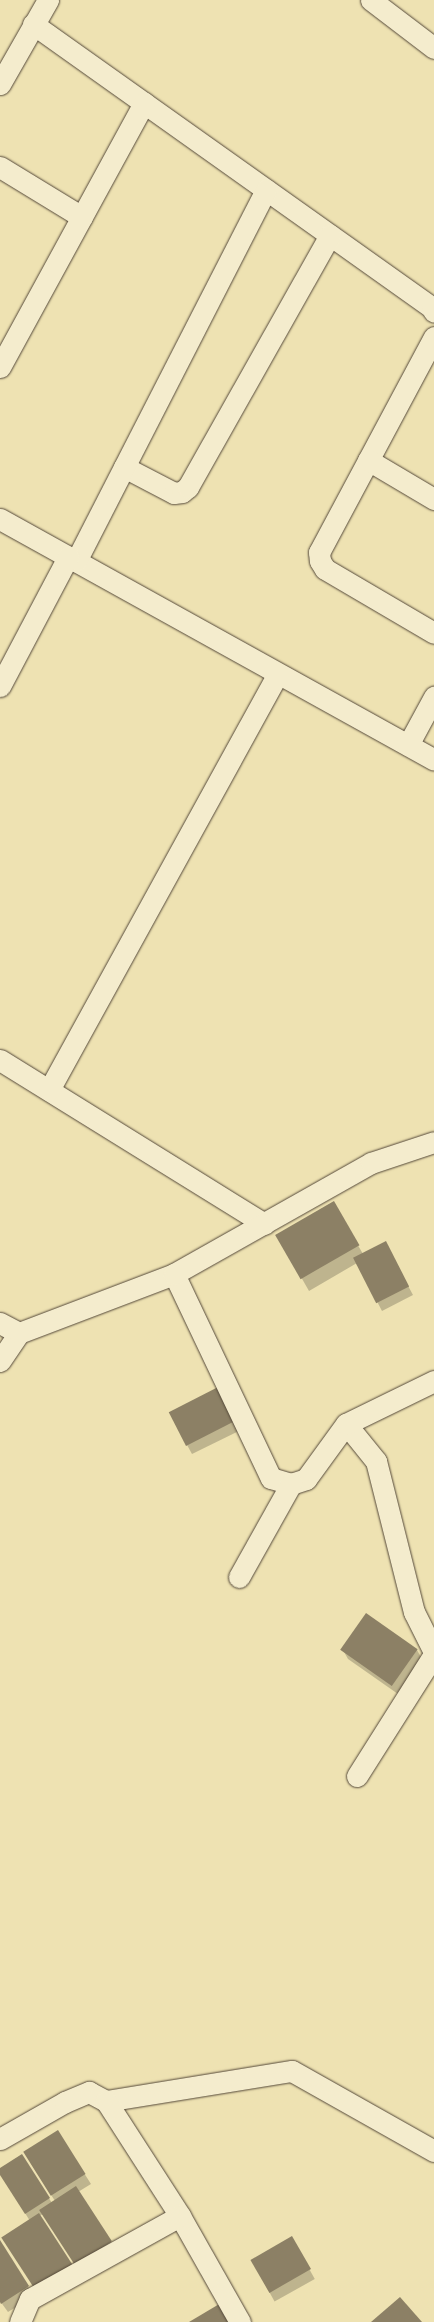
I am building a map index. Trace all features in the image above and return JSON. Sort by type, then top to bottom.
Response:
[{"type":"street","points":[[0,84],[48,0]]},
{"type":"street","points":[[371,0],[434,48]]},
{"type":"street","points":[[33,24],[432,308],[434,312]]},
{"type":"street","points":[[0,367],[144,103]]},
{"type":"street","points":[[0,167],[82,216]]},
{"type":"street","points":[[0,686],[124,467],[266,190]]},
{"type":"street","points":[[124,467],[174,493],[182,492],[188,487],[330,235]]},
{"type":"street","points":[[434,337],[319,552],[320,561],[326,569],[434,633]]},
{"type":"street","points":[[368,460],[434,499]]},
{"type":"street","points":[[0,519],[434,760]]},
{"type":"street","points":[[49,1090],[278,674]]},
{"type":"street","points":[[408,745],[434,697]]},
{"type":"street","points":[[0,1060],[264,1224]]},
{"type":"street","points":[[0,1361],[19,1334],[174,1274],[372,1163],[434,1142]]},
{"type":"street","points":[[174,1274],[271,1478],[291,1484],[306,1479],[346,1424],[434,1381]]},
{"type":"street","points":[[0,1322],[19,1334]]},
{"type":"street","points":[[346,1424],[376,1461],[414,1612],[434,1653],[357,1776]]},
{"type":"street","points":[[239,1577],[291,1484]]},
{"type":"street","points":[[106,2101],[292,2071],[434,2151]]},
{"type":"street","points":[[0,2140],[65,2102],[89,2092],[106,2101],[180,2216],[240,2322]]},
{"type":"street","points":[[20,2322],[30,2299],[180,2216]]},
{"type":"building","points":[[334,1201],[360,1245],[301,1279],[275,1235]]},
{"type":"building","points":[[386,1241],[409,1286],[376,1303],[353,1258]]},
{"type":"building","points":[[224,1384],[241,1418],[186,1446],[169,1412]]},
{"type":"building","points":[[366,1613],[418,1649],[392,1686],[340,1650]]},
{"type":"building","points":[[58,2130],[86,2174],[51,2196],[23,2152]]},
{"type":"building","points":[[22,2154],[50,2198],[25,2214],[0,2175],[0,2168]]},
{"type":"building","points":[[76,2186],[112,2241],[75,2265],[39,2210]]},
{"type":"building","points":[[39,2213],[72,2264],[34,2289],[1,2238]]},
{"type":"building","points":[[292,2236],[311,2269],[269,2293],[250,2260]]},
{"type":"building","points":[[0,2240],[29,2286],[1,2304],[0,2302]]},
{"type":"building","points":[[400,2297],[422,2322],[371,2322]]},
{"type":"building","points":[[221,2303],[233,2322],[189,2322]]}]
